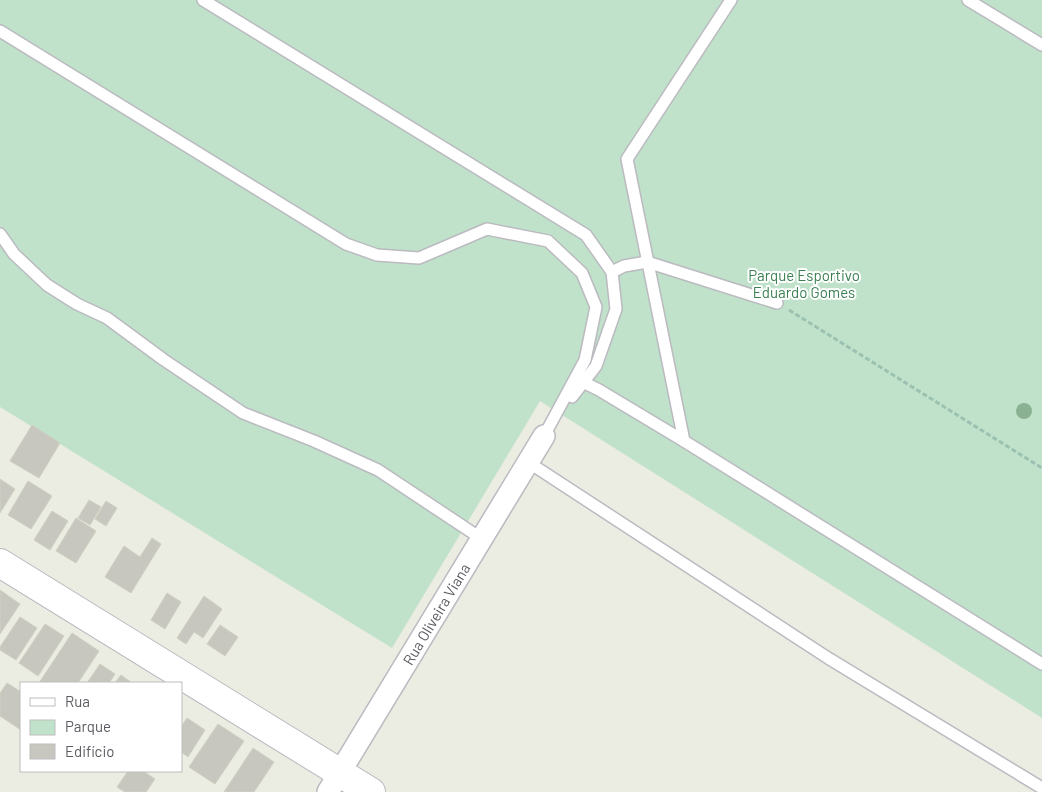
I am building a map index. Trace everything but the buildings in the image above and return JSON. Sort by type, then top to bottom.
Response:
[{"type":"main road","points":[[0,564],[181,682]]},
{"type":"main road","points":[[182,683],[334,782],[371,792]]},
{"type":"street","name":"Rua Oliveira Viana","points":[[334,782],[544,436]]},
{"type":"lane","points":[[203,0],[586,235],[612,272],[616,309],[596,366],[579,380]]},
{"type":"lane","points":[[684,441],[627,159],[731,0]]},
{"type":"lane","points":[[968,0],[1042,45]]},
{"type":"lane","points":[[0,31],[346,244],[377,255],[419,258],[487,229],[548,241],[582,273],[596,307],[579,380],[544,436]]},
{"type":"lane","points":[[0,234],[14,254],[47,285],[77,304],[107,318],[164,360],[242,413],[314,441],[378,470],[482,539]]},
{"type":"lane","points":[[612,272],[624,266],[647,262],[777,303]]},
{"type":"lane","points":[[579,380],[684,441],[1042,664]]},
{"type":"lane","points":[[528,462],[828,658],[1042,788]]},
{"type":"path","points":[[777,303],[1042,468]]},
{"type":"green space","name":"Parque Esportivo Eduardo Gomes","points":[[0,0],[1042,0],[1042,718],[540,401],[392,648],[0,407]]}]
